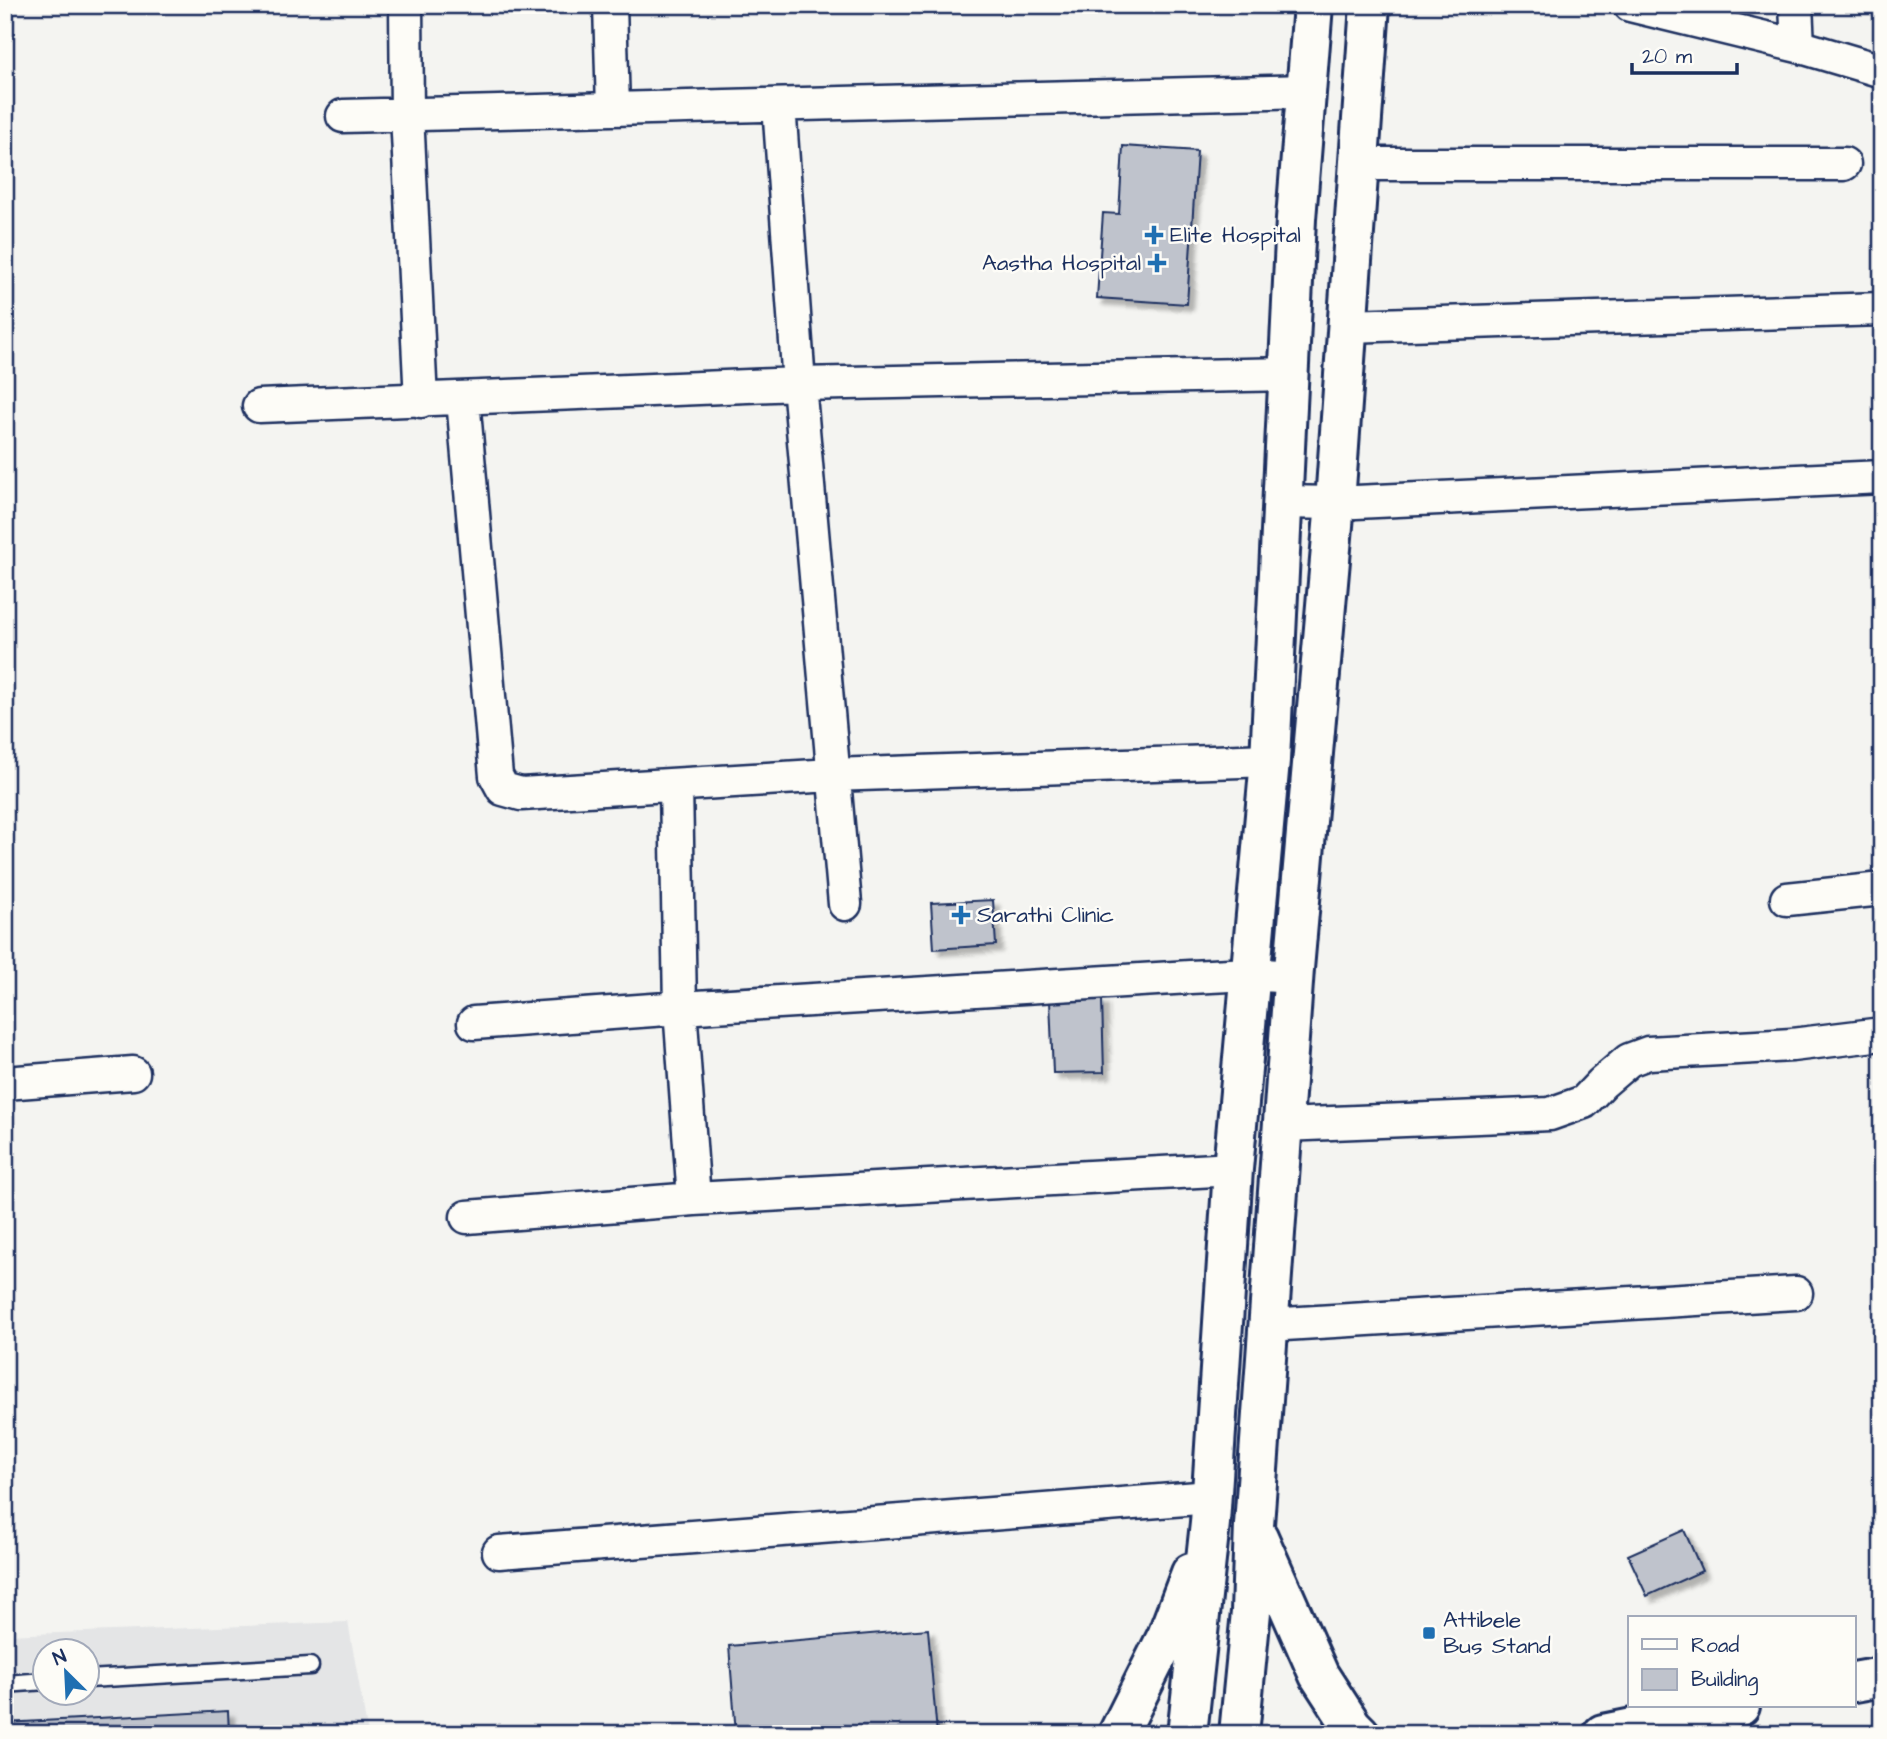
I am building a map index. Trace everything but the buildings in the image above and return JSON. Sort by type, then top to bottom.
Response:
[{"type":"main road","points":[[1187,1734],[1211,1510],[1233,1169],[1270,760],[1295,285],[1296,219],[1313,5]]},
{"type":"main road","points":[[1239,1734],[1251,1612],[1254,1525],[1293,977],[1335,503],[1370,5]]},
{"type":"main road","points":[[1118,1734],[1167,1636],[1211,1510]]},
{"type":"main road","points":[[1254,1525],[1319,1675],[1360,1734]]},
{"type":"main road","points":[[1856,1682],[1882,1677]]},
{"type":"main road","points":[[1603,1734],[1730,1708]]},
{"type":"street","points":[[407,5],[407,114],[421,401]]},
{"type":"street","points":[[610,5],[613,109]]},
{"type":"street","points":[[1630,5],[1798,46],[1882,71]]},
{"type":"street","points":[[1797,5],[1798,46]]},
{"type":"street","points":[[343,116],[1306,91]]},
{"type":"street","points":[[779,105],[799,384],[845,904]]},
{"type":"street","points":[[1359,164],[1844,164]]},
{"type":"street","points":[[1347,326],[1882,309]]},
{"type":"street","points":[[259,406],[799,384],[1289,374]]},
{"type":"street","points":[[463,399],[496,776],[503,789],[520,794],[832,775],[1270,760]]},
{"type":"street","points":[[1282,502],[1335,503],[1882,477]]},
{"type":"street","points":[[676,785],[680,1008],[694,1199]]},
{"type":"street","points":[[1787,899],[1882,888]]},
{"type":"street","points":[[474,1023],[1250,974],[1293,977]]},
{"type":"street","points":[[1283,1125],[1550,1114],[1584,1102],[1629,1060],[1648,1053],[1792,1045],[1882,1034]]},
{"type":"street","points":[[5,1083],[133,1073]]},
{"type":"street","points":[[467,1217],[694,1199],[1233,1169]]},
{"type":"street","points":[[1268,1325],[1796,1293]]},
{"type":"street","points":[[499,1552],[1211,1510]]},
{"type":"lane","points":[[102,1678],[310,1666]]},
{"type":"lane","points":[[5,1684],[32,1682]]},
{"type":"shaded area","points":[[348,1622],[368,1734],[5,1734],[5,1635]]},
{"type":"place","name":"Elite Hospital","points":[[1154,235]]},
{"type":"place","name":"Aastha Hospital","points":[[1157,263]]},
{"type":"place","name":"Sarathi Clinic","points":[[961,915]]},
{"type":"place","name":"Attibele Bus Stand","points":[[1429,1633]]}]
